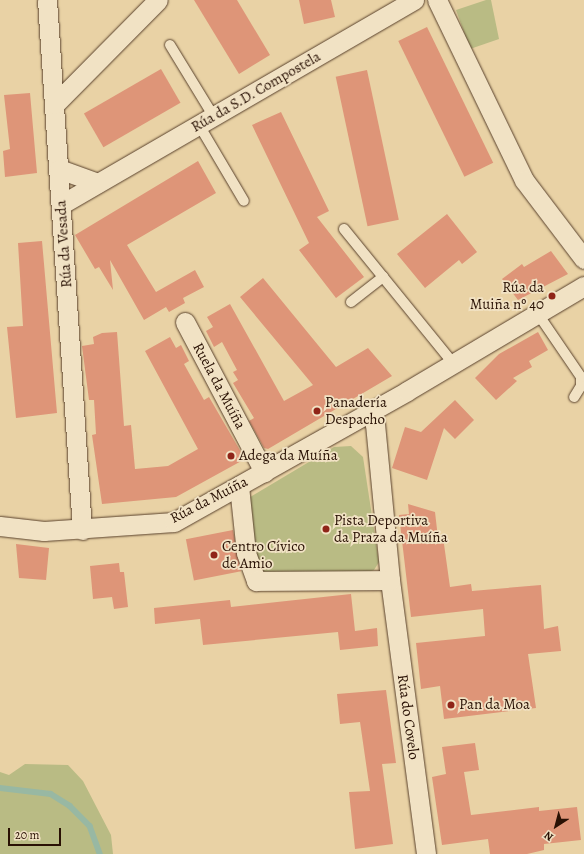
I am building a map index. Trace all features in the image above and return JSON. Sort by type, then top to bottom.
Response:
[{"type":"street","name":"Rúa da Vesada","points":[[47,0],[60,169],[82,530]]},
{"type":"street","points":[[55,104],[158,0]]},
{"type":"street","name":"Rúa da S.D. Compostela","points":[[62,204],[414,0]]},
{"type":"street","points":[[437,0],[462,46],[514,161],[550,214],[584,259]]},
{"type":"street","points":[[60,169],[98,183]]},
{"type":"street","name":"Rúa da Muíña","points":[[0,526],[44,531],[82,530],[174,522],[369,412],[584,286]]},
{"type":"street","name":"Ruela da Muíña","points":[[185,322],[264,472]]},
{"type":"street","name":"Rúa do Covelo","points":[[369,412],[376,424],[390,580],[426,854]]},
{"type":"street","points":[[239,486],[246,553],[256,581],[390,580]]},
{"type":"lane","points":[[170,45],[244,201]]},
{"type":"lane","points":[[344,229],[453,363]]},
{"type":"lane","points":[[351,302],[383,277]]},
{"type":"lane","points":[[538,314],[581,377],[581,386],[574,397]]},
{"type":"green space","points":[[486,0],[491,0],[499,39],[470,49],[456,10]]},
{"type":"green space","points":[[351,446],[363,457],[379,562],[374,570],[361,575],[268,575],[256,568],[247,499],[334,447]]},
{"type":"green space","points":[[25,764],[68,765],[83,781],[111,835],[113,854],[0,854],[0,772],[9,775]]},
{"type":"building","points":[[194,0],[237,0],[270,55],[239,74]]},
{"type":"building","points":[[299,0],[331,0],[335,17],[304,24]]},
{"type":"building","points":[[427,27],[493,163],[464,177],[398,41]]},
{"type":"building","points":[[161,69],[180,103],[103,147],[84,114]]},
{"type":"building","points":[[367,70],[399,220],[368,226],[336,77]]},
{"type":"building","points":[[30,93],[37,173],[5,177],[3,151],[10,149],[4,95]]},
{"type":"building","points":[[281,112],[329,211],[317,217],[364,277],[336,298],[299,250],[309,243],[252,125]]},
{"type":"building","points":[[198,161],[216,193],[127,245],[156,292],[195,270],[204,287],[183,298],[185,303],[169,312],[166,307],[144,320],[110,260],[113,290],[99,267],[95,269],[75,235]]},
{"type":"building","points":[[447,214],[477,252],[462,264],[459,260],[425,288],[397,254]]},
{"type":"building","points":[[42,241],[57,413],[16,418],[7,327],[23,326],[18,243]]},
{"type":"building","points":[[551,251],[568,274],[518,300],[502,279],[522,264],[524,267]]},
{"type":"building","points":[[263,278],[336,367],[368,348],[392,376],[268,449],[264,448],[249,421],[254,418],[233,383],[238,380],[233,372],[237,370],[222,342],[214,347],[206,331],[213,327],[207,317],[230,304],[284,401],[313,385],[240,297]]},
{"type":"building","points":[[117,332],[124,426],[131,425],[135,469],[168,466],[198,449],[145,351],[170,337],[176,348],[181,345],[189,361],[184,364],[204,400],[209,397],[245,459],[176,497],[102,504],[92,435],[96,434],[94,400],[89,400],[82,346],[94,344],[93,337],[102,333]]},
{"type":"building","points":[[538,332],[548,350],[529,361],[532,367],[513,378],[517,381],[496,400],[475,378],[499,354]]},
{"type":"building","points":[[455,400],[474,420],[455,439],[444,428],[427,480],[392,468],[405,427],[421,432]]},
{"type":"building","points":[[408,504],[435,512],[438,538],[443,537],[450,587],[471,584],[472,591],[541,585],[544,629],[558,626],[561,651],[528,654],[536,708],[444,719],[440,686],[421,689],[416,643],[485,636],[483,609],[411,617],[399,515],[409,514]]},
{"type":"building","name":"Centro Cívico de Amio","points":[[233,530],[241,571],[194,580],[186,539]]},
{"type":"building","points":[[16,544],[49,548],[46,580],[19,578]]},
{"type":"building","points":[[119,563],[120,572],[124,572],[128,607],[114,609],[112,597],[93,599],[90,566]]},
{"type":"building","points":[[351,594],[355,631],[377,628],[378,646],[340,650],[338,632],[203,645],[200,619],[155,624],[154,608],[230,600],[231,607]]},
{"type":"building","points":[[386,690],[396,763],[382,764],[393,844],[355,849],[349,792],[370,791],[360,722],[340,724],[337,694]]},
{"type":"building","points":[[475,743],[479,770],[464,772],[471,815],[539,807],[539,811],[577,807],[581,840],[544,844],[544,850],[527,854],[490,854],[488,839],[442,845],[432,777],[446,774],[442,747]]},
{"type":"waterway","points":[[0,788],[51,794],[70,806],[90,826],[100,854]]},
{"type":"place","name":"Rúa da Muiña nº 40","points":[[552,296]]},
{"type":"place","name":"Panadería Despacho","points":[[317,411]]},
{"type":"place","name":"Adega da Muíña","points":[[231,456]]},
{"type":"place","name":"Pista Deportiva da Praza da Muíña","points":[[326,529]]},
{"type":"place","name":"Centro Cívico de Amio","points":[[214,555]]},
{"type":"place","name":"Pan da Moa","points":[[451,705]]}]
